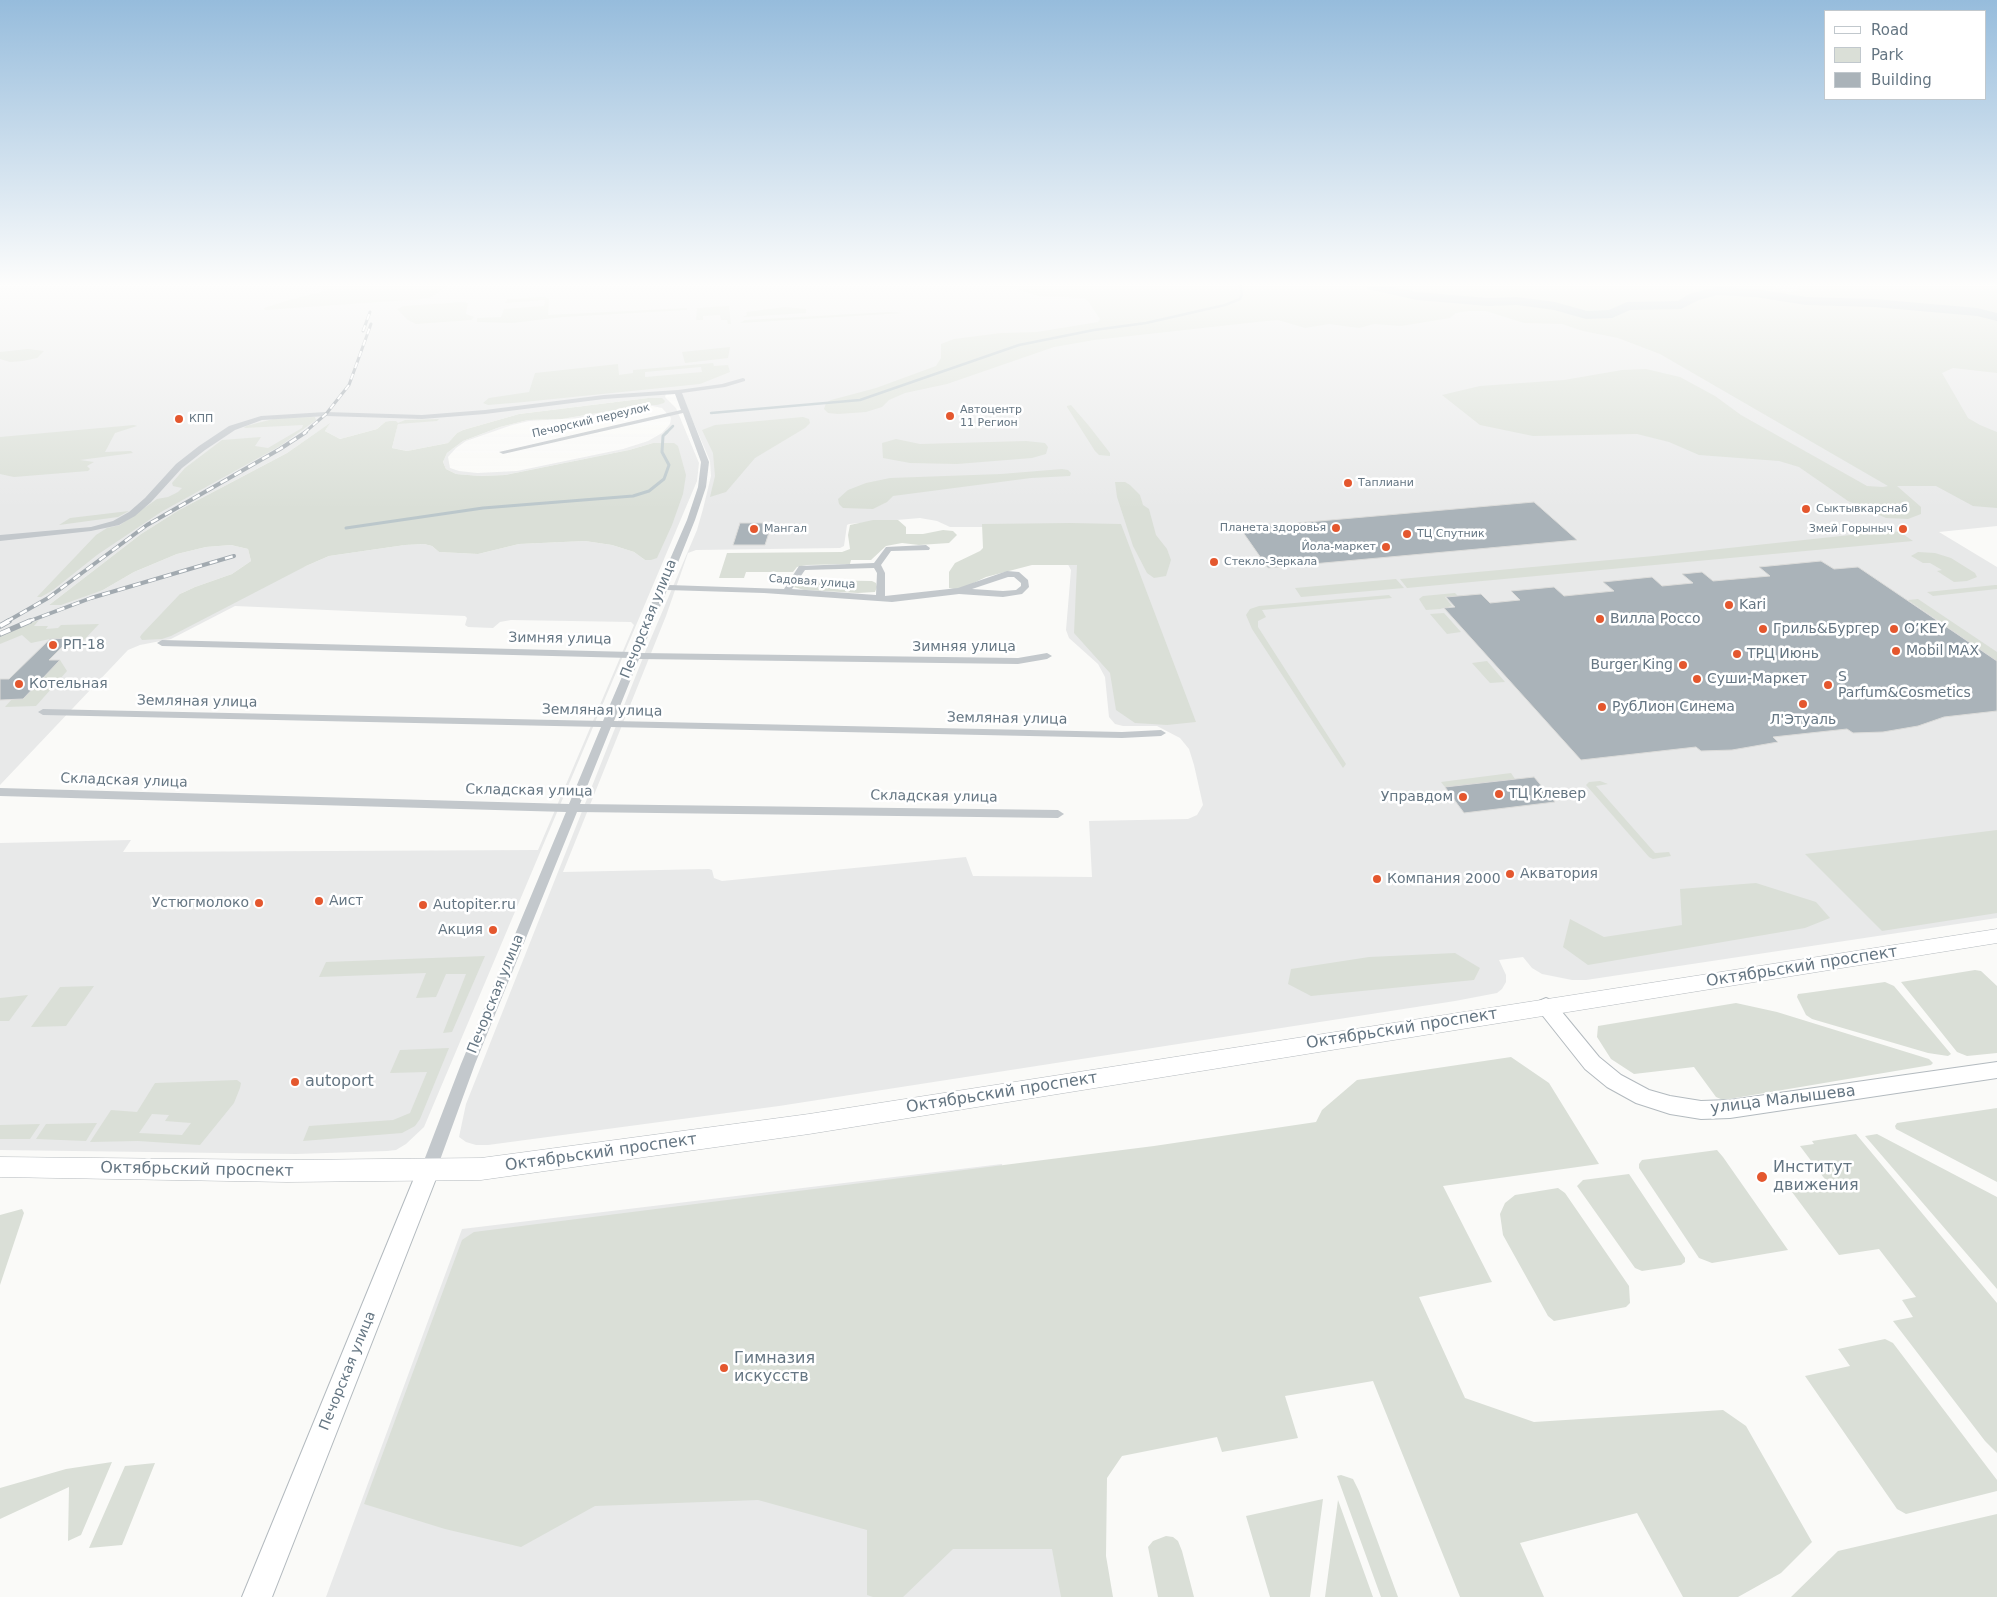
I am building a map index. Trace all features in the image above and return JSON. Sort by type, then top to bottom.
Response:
[{"type":"main road","name":"Октябрьский проспект","points":[[0,1168],[428,1171],[481,1169],[810,1124],[1997,936]]},
{"type":"street","points":[[0,538],[91,529],[116,523],[132,514],[148,500],[179,466],[216,438],[238,425],[261,418],[326,414],[422,417],[485,412],[604,397],[675,392],[723,386],[744,380]]},
{"type":"street","name":"Печорская улица","points":[[257,1597],[428,1171],[468,1064],[691,520],[706,468],[675,392]]},
{"type":"street","name":"Печорский переулок","points":[[503,452],[684,411]]},
{"type":"street","points":[[877,565],[889,549],[926,548]]},
{"type":"street","points":[[786,592],[802,568],[877,565]]},
{"type":"street","points":[[877,565],[882,573],[880,598]]},
{"type":"street","name":"Садовая улица","points":[[662,587],[880,598],[960,591],[1003,594],[1019,592],[1025,587],[1025,582],[1016,574],[1007,574],[960,591]]},
{"type":"street","name":"Зимняя улица","points":[[162,643],[635,655],[648,657],[1018,661],[1047,656]]},
{"type":"street","name":"Земляная улица","points":[[42,712],[1122,735],[1161,733]]},
{"type":"street","name":"Складская улица","points":[[0,792],[572,808],[1058,814]]},
{"type":"street","name":"улица Малышева","points":[[1546,1006],[1592,1063],[1614,1081],[1643,1096],[1686,1108],[1701,1110],[1730,1109],[1997,1070]]},
{"type":"shaded area","points":[[0,361],[1997,361],[1997,526],[1939,532],[1997,567],[1997,918],[1586,980],[1572,980],[1542,974],[1532,968],[1523,957],[1499,960],[1506,975],[1506,982],[1502,989],[1497,993],[1455,1001],[779,1106],[488,1145],[476,1145],[466,1142],[459,1137],[466,1104],[646,650],[697,530],[703,509],[711,476],[710,461],[683,398],[677,393],[666,394],[665,397],[676,408],[699,463],[697,481],[424,1127],[406,1144],[396,1150],[387,1151],[296,1154],[0,1150],[0,843],[131,840],[123,852],[538,850],[634,625],[631,622],[511,620],[500,622],[493,628],[468,627],[465,625],[467,618],[465,616],[235,606],[171,639],[140,645],[128,650],[0,785]],"holes":[[[648,398],[662,398],[651,404],[562,419],[528,420],[500,427],[463,441],[447,453],[443,462],[446,469],[456,474],[480,476],[505,475],[629,450],[653,443],[645,560],[634,552],[612,545],[585,541],[519,544],[478,554],[439,552],[432,546],[424,544],[405,545],[329,556],[306,566],[180,594],[232,574],[251,561],[248,549],[231,545],[206,547],[177,554],[134,572],[103,590],[49,605],[141,534],[179,510],[287,453],[329,424],[325,431],[340,439],[377,429],[385,422],[398,423],[392,448],[407,451],[448,443],[457,433],[463,430],[519,414]],[[647,405],[662,408],[671,418],[670,424],[662,433],[648,441],[623,449],[517,471],[477,473],[450,468],[448,457],[466,441],[512,425],[529,421],[580,418]],[[920,518],[937,521],[950,527],[989,527],[1065,559],[1071,570],[1066,630],[1069,638],[1098,664],[1105,677],[1109,717],[1115,724],[1123,726],[1157,726],[1180,738],[1189,749],[1203,805],[1197,815],[1188,819],[1089,821],[1092,877],[973,876],[966,857],[722,881],[714,878],[712,870],[709,869],[563,872],[666,616],[688,553],[696,550],[840,548],[844,546],[847,525],[849,524]]]},
{"type":"shaded area","name":"Гимназия искусств","points":[[1002,1164],[1078,1597],[326,1597],[462,1229]]},
{"type":"green space","points":[[5,361],[25,361],[23,361]]},
{"type":"green space","points":[[684,361],[706,361],[685,363]]},
{"type":"green space","points":[[939,361],[1015,361],[947,384],[905,393],[889,400],[882,407],[866,412],[838,414],[828,413],[824,409],[826,403],[831,400],[876,388],[936,366]]},
{"type":"green space","points":[[1671,361],[1997,361],[1997,373],[1953,368],[1942,373],[1968,418],[1997,432],[1997,508],[1973,506],[1936,486],[1897,486],[1921,507],[1921,514],[1908,519],[1886,518],[1848,501],[1799,467],[1779,461],[1699,455],[1669,442],[1637,434],[1533,436],[1480,425],[1442,395],[1480,386],[1564,380],[1622,370],[1646,369],[1680,377],[1715,396],[1741,415],[1867,486],[1888,486]]},
{"type":"green space","points":[[713,363],[714,366],[728,365],[730,372],[700,384],[524,402],[488,405],[483,403],[489,398],[529,392],[535,373],[618,364],[619,375],[633,373],[633,370]],"holes":[[[701,367],[702,372],[645,377],[645,372]]]},
{"type":"green space","points":[[648,398],[662,398],[665,401],[657,405],[645,405],[562,419],[528,420],[500,427],[463,441],[447,453],[443,462],[446,469],[456,474],[480,476],[505,475],[629,450],[653,443],[674,443],[678,446],[686,475],[683,494],[657,558],[645,560],[634,552],[612,545],[585,541],[519,544],[478,554],[439,552],[432,546],[424,544],[329,556],[171,636],[162,639],[142,640],[140,637],[142,634],[180,594],[232,574],[251,561],[248,549],[231,545],[206,547],[177,554],[134,572],[103,590],[61,605],[49,605],[141,534],[179,510],[287,453],[330,423],[325,431],[340,439],[377,429],[385,422],[396,421],[398,423],[405,420],[439,419],[437,421],[398,424],[392,448],[407,451],[448,443],[457,433],[463,430],[519,414]]},
{"type":"green space","points":[[1071,405],[1110,453],[1110,456],[1099,455],[1095,451],[1067,407]]},
{"type":"green space","points":[[315,417],[316,420],[280,446],[161,512],[97,555],[53,590],[41,597],[37,597],[96,535],[107,528],[120,525],[157,499],[168,497],[178,492],[182,488],[173,486],[172,483],[185,468],[222,440],[261,437],[255,446],[268,448],[302,428],[303,425],[244,428],[277,418]]},
{"type":"green space","points":[[803,417],[809,419],[810,423],[805,428],[755,458],[726,492],[710,497],[715,476],[713,453],[702,430],[715,425]]},
{"type":"green space","points":[[137,426],[115,433],[105,452],[131,451],[133,453],[80,460],[94,462],[87,466],[90,469],[88,471],[14,477],[0,474],[0,437]]},
{"type":"green space","points":[[896,439],[920,444],[1026,441],[1045,443],[1048,447],[1046,454],[1032,458],[957,464],[910,463],[883,458],[882,443]]},
{"type":"green space","points":[[1068,470],[1071,473],[1070,476],[1031,478],[893,496],[887,502],[873,509],[843,508],[839,504],[838,499],[848,490],[866,483],[890,478],[1001,474]]},
{"type":"green space","points":[[1115,482],[1125,482],[1130,485],[1140,495],[1143,505],[1149,509],[1156,535],[1167,549],[1171,560],[1166,576],[1154,578],[1147,573],[1133,546],[1117,497]]},
{"type":"green space","points":[[129,511],[118,517],[59,525],[70,518]]},
{"type":"green space","points":[[873,520],[898,520],[906,527],[906,534],[923,534],[943,530],[953,531],[957,535],[949,543],[919,545],[902,543],[886,546],[871,560],[851,560],[850,564],[807,565],[797,567],[793,572],[746,572],[744,578],[719,578],[727,553],[842,552],[850,549],[848,535],[850,525]]},
{"type":"green space","points":[[982,524],[1121,524],[1196,722],[1167,725],[1135,723],[1116,710],[1110,673],[1074,633],[1077,565],[1032,565],[986,577],[959,590],[949,588],[949,572],[955,563],[983,548]]},
{"type":"green space","points":[[1888,531],[1900,532],[1913,541],[1407,588],[1400,579],[1654,556]]},
{"type":"green space","points":[[1918,552],[1935,553],[1951,558],[1975,573],[1977,577],[1967,581],[1954,582],[1937,571],[1942,570],[1911,556]]},
{"type":"green space","points":[[1396,579],[1404,588],[1301,597],[1295,588]]},
{"type":"green space","points":[[807,580],[872,581],[876,583],[877,587],[875,592],[858,593],[804,590],[794,587],[799,582]]},
{"type":"green space","points":[[1997,585],[1997,589],[1933,596],[1927,592]]},
{"type":"green space","points":[[1455,593],[1458,596],[1445,597],[1452,606],[1440,609],[1426,610],[1419,599],[1423,596]]},
{"type":"green space","points":[[1389,595],[1392,598],[1262,610],[1266,617],[1258,621],[1258,627],[1346,764],[1343,768],[1252,629],[1246,615],[1250,609],[1259,606]]},
{"type":"green space","points":[[1918,599],[1997,652],[1997,661],[1908,600]]},
{"type":"green space","points":[[1444,613],[1461,632],[1447,634],[1430,614]]},
{"type":"green space","points":[[39,620],[34,626],[48,626],[46,629],[58,628],[61,625],[99,624],[83,641],[67,641],[70,638],[50,639],[31,643],[22,635],[0,644],[0,635]]},
{"type":"green space","points":[[60,660],[67,671],[36,706],[5,707],[12,699],[23,699]]},
{"type":"green space","points":[[1487,661],[1505,682],[1490,683],[1472,663]]},
{"type":"green space","points":[[1511,773],[1515,779],[1445,787],[1441,782]]},
{"type":"green space","points":[[1600,781],[1608,784],[1596,786],[1655,853],[1669,852],[1671,856],[1653,859],[1649,857],[1586,785],[1589,782]]},
{"type":"green space","points":[[1997,830],[1997,913],[1882,931],[1805,854]]},
{"type":"green space","points":[[1756,883],[1816,902],[1830,918],[1805,928],[1588,965],[1563,947],[1570,919],[1604,937],[1682,925],[1680,889]]},
{"type":"green space","points":[[1455,953],[1480,968],[1474,980],[1311,996],[1288,984],[1291,969],[1369,957]]},
{"type":"green space","points":[[485,956],[452,1032],[443,1033],[466,974],[446,974],[436,997],[416,998],[426,973],[319,977],[326,962]]},
{"type":"green space","points":[[1975,970],[1981,971],[1997,986],[1997,1053],[1967,1056],[1957,1052],[1901,982]]},
{"type":"green space","points":[[1885,982],[1894,986],[1951,1054],[1948,1056],[1928,1053],[1812,1019],[1806,1015],[1797,997],[1798,994]]},
{"type":"green space","points":[[94,986],[66,1026],[31,1027],[60,987]]},
{"type":"green space","points":[[28,995],[9,1021],[0,1021],[0,998]]},
{"type":"green space","points":[[1736,1003],[1777,1012],[1929,1059],[1933,1063],[1931,1065],[1723,1100],[1716,1097],[1694,1067],[1634,1074],[1611,1059],[1597,1037],[1598,1026]]},
{"type":"green space","points":[[449,1048],[420,1119],[415,1126],[402,1133],[303,1141],[309,1126],[393,1120],[410,1113],[427,1072],[390,1073],[400,1050]]},
{"type":"green space","points":[[1511,1057],[1549,1083],[1599,1164],[1443,1186],[1492,1282],[1419,1297],[1465,1398],[1534,1422],[1723,1410],[1746,1426],[1812,1542],[1781,1573],[1738,1597],[1683,1597],[1637,1513],[1520,1543],[1544,1597],[1460,1597],[1373,1381],[1285,1396],[1298,1438],[1222,1452],[1217,1437],[1122,1456],[1107,1478],[1106,1556],[1113,1597],[1061,1597],[1052,1549],[953,1549],[903,1597],[873,1597],[867,1595],[867,1530],[758,1500],[595,1506],[521,1547],[445,1529],[364,1504],[462,1240],[474,1232],[1154,1146],[1316,1122],[1322,1110],[1357,1080]]},
{"type":"green space","points":[[237,1080],[241,1083],[234,1103],[200,1145],[138,1141],[90,1142],[111,1110],[137,1112],[155,1083]],"holes":[[[152,1114],[169,1115],[165,1121],[191,1123],[182,1135],[139,1133]]]},
{"type":"green space","points":[[1997,1108],[1997,1182],[1896,1129],[1895,1126],[1897,1123]]},
{"type":"green space","points":[[97,1123],[86,1141],[36,1139],[46,1124]]},
{"type":"green space","points":[[40,1124],[30,1139],[0,1139],[0,1125]]},
{"type":"green space","points":[[1856,1134],[1997,1303],[1997,1453],[1985,1441],[1893,1321],[1913,1317],[1902,1300],[1916,1297],[1879,1249],[1839,1255],[1792,1192],[1830,1186],[1800,1146],[1814,1144],[1812,1141]]},
{"type":"green space","points":[[1877,1134],[1997,1197],[1997,1289],[1865,1136]]},
{"type":"green space","points":[[1717,1150],[1788,1250],[1712,1263],[1699,1258],[1639,1168],[1642,1160]]},
{"type":"green space","points":[[1629,1174],[1685,1258],[1685,1262],[1681,1265],[1642,1271],[1635,1268],[1577,1186],[1583,1180]]},
{"type":"green space","points":[[1558,1188],[1565,1193],[1629,1286],[1630,1303],[1626,1307],[1554,1321],[1548,1316],[1503,1235],[1500,1214],[1505,1203],[1515,1195]]},
{"type":"green space","points":[[22,1209],[24,1213],[0,1285],[0,1215]]},
{"type":"green space","points":[[1885,1339],[1893,1343],[1997,1480],[1997,1491],[1906,1514],[1897,1509],[1805,1376],[1850,1366],[1838,1349]]},
{"type":"green space","points":[[112,1462],[81,1535],[68,1541],[69,1487],[0,1519],[0,1488],[66,1469]]},
{"type":"green space","points":[[155,1463],[122,1545],[89,1548],[125,1466]]},
{"type":"green space","points":[[1341,1475],[1353,1479],[1359,1491],[1398,1597],[1381,1597],[1337,1476]]},
{"type":"green space","points":[[1323,1499],[1310,1597],[1270,1597],[1246,1516]]},
{"type":"green space","points":[[1338,1500],[1373,1597],[1325,1597]]},
{"type":"green space","points":[[1997,1514],[1997,1597],[1791,1597],[1838,1551]]},
{"type":"green space","points":[[1166,1536],[1173,1537],[1178,1541],[1194,1597],[1158,1597],[1148,1547],[1153,1541]]},
{"type":"building","name":"ТЦ Спутник","points":[[1534,502],[1577,540],[1268,568],[1240,528]]},
{"type":"building","name":"Мангал","points":[[740,523],[772,523],[765,545],[733,545]]},
{"type":"building","name":"ТРЦ Июнь","points":[[1821,561],[1834,569],[1858,567],[1997,661],[1997,711],[1944,717],[1918,726],[1883,732],[1853,733],[1847,729],[1773,737],[1778,742],[1732,750],[1701,751],[1696,747],[1581,760],[1444,608],[1455,607],[1446,597],[1481,594],[1490,603],[1520,600],[1511,591],[1554,587],[1564,596],[1614,591],[1603,582],[1652,577],[1662,586],[1693,583],[1682,574],[1702,572],[1713,581],[1770,576],[1759,567]]},
{"type":"building","name":"Котельная","points":[[71,638],[49,660],[60,660],[23,699],[0,700],[0,679],[9,679],[50,639]]},
{"type":"building","name":"ТЦ Клевер","points":[[1534,777],[1555,802],[1464,813],[1445,787]]},
{"type":"waterway","points":[[711,413],[860,400],[974,361]]},
{"type":"waterway","points":[[346,528],[483,508],[633,496],[649,491],[664,479],[669,465],[662,452],[663,436],[673,426]]},
{"type":"railway","points":[[304,433],[326,414],[349,385],[358,361]]},
{"type":"railway","points":[[6,622],[48,598],[147,525],[280,449],[306,432]]},
{"type":"railway","points":[[27,622],[91,598],[234,556]]},
{"type":"railway","points":[[0,626],[9,621]]},
{"type":"railway","points":[[0,634],[30,621]]},
{"type":"place","name":"Автоцентр 11 Регион","points":[[950,416]]},
{"type":"place","name":"КПП","points":[[179,419]]},
{"type":"place","name":"Таплиани","points":[[1348,483]]},
{"type":"place","name":"Сыктывкарснаб","points":[[1806,509]]},
{"type":"place","name":"Планета здоровья","points":[[1336,528]]},
{"type":"place","name":"Мангал","points":[[754,529]]},
{"type":"place","name":"Змей Горыныч","points":[[1903,529]]},
{"type":"place","name":"ТЦ Спутник","points":[[1407,534]]},
{"type":"place","name":"Йола-маркет","points":[[1386,547]]},
{"type":"place","name":"Стекло-Зеркала","points":[[1214,562]]},
{"type":"place","name":"Kari","points":[[1729,605]]},
{"type":"place","name":"Вилла Россо","points":[[1600,619]]},
{"type":"place","name":"Гриль&Бургер","points":[[1763,629]]},
{"type":"place","name":"O’KEY","points":[[1894,629]]},
{"type":"place","name":"РП-18","points":[[53,645]]},
{"type":"place","name":"Mobil MAX","points":[[1896,651]]},
{"type":"place","name":"ТРЦ Июнь","points":[[1737,654]]},
{"type":"place","name":"Burger King","points":[[1683,665]]},
{"type":"place","name":"Суши-Маркет","points":[[1697,679]]},
{"type":"place","name":"Котельная","points":[[19,684]]},
{"type":"place","name":"S Parfum&Cosmetics","points":[[1828,685]]},
{"type":"place","name":"Л'Этуаль","points":[[1803,704]]},
{"type":"place","name":"РубЛион Синема","points":[[1602,707]]},
{"type":"place","name":"ТЦ Клевер","points":[[1499,794]]},
{"type":"place","name":"Управдом","points":[[1463,797]]},
{"type":"place","name":"Акватория","points":[[1510,874]]},
{"type":"place","name":"Компания 2000","points":[[1377,879]]},
{"type":"place","name":"Аист","points":[[319,901]]},
{"type":"place","name":"Устюгмолоко","points":[[259,903]]},
{"type":"place","name":"Autopiter.ru","points":[[423,905]]},
{"type":"place","name":"Акция","points":[[493,930]]},
{"type":"place","name":"autoport","points":[[295,1082]]},
{"type":"place","name":"Институт движения","points":[[1762,1177]]},
{"type":"place","name":"Гимназия искусств","points":[[724,1368]]}]
